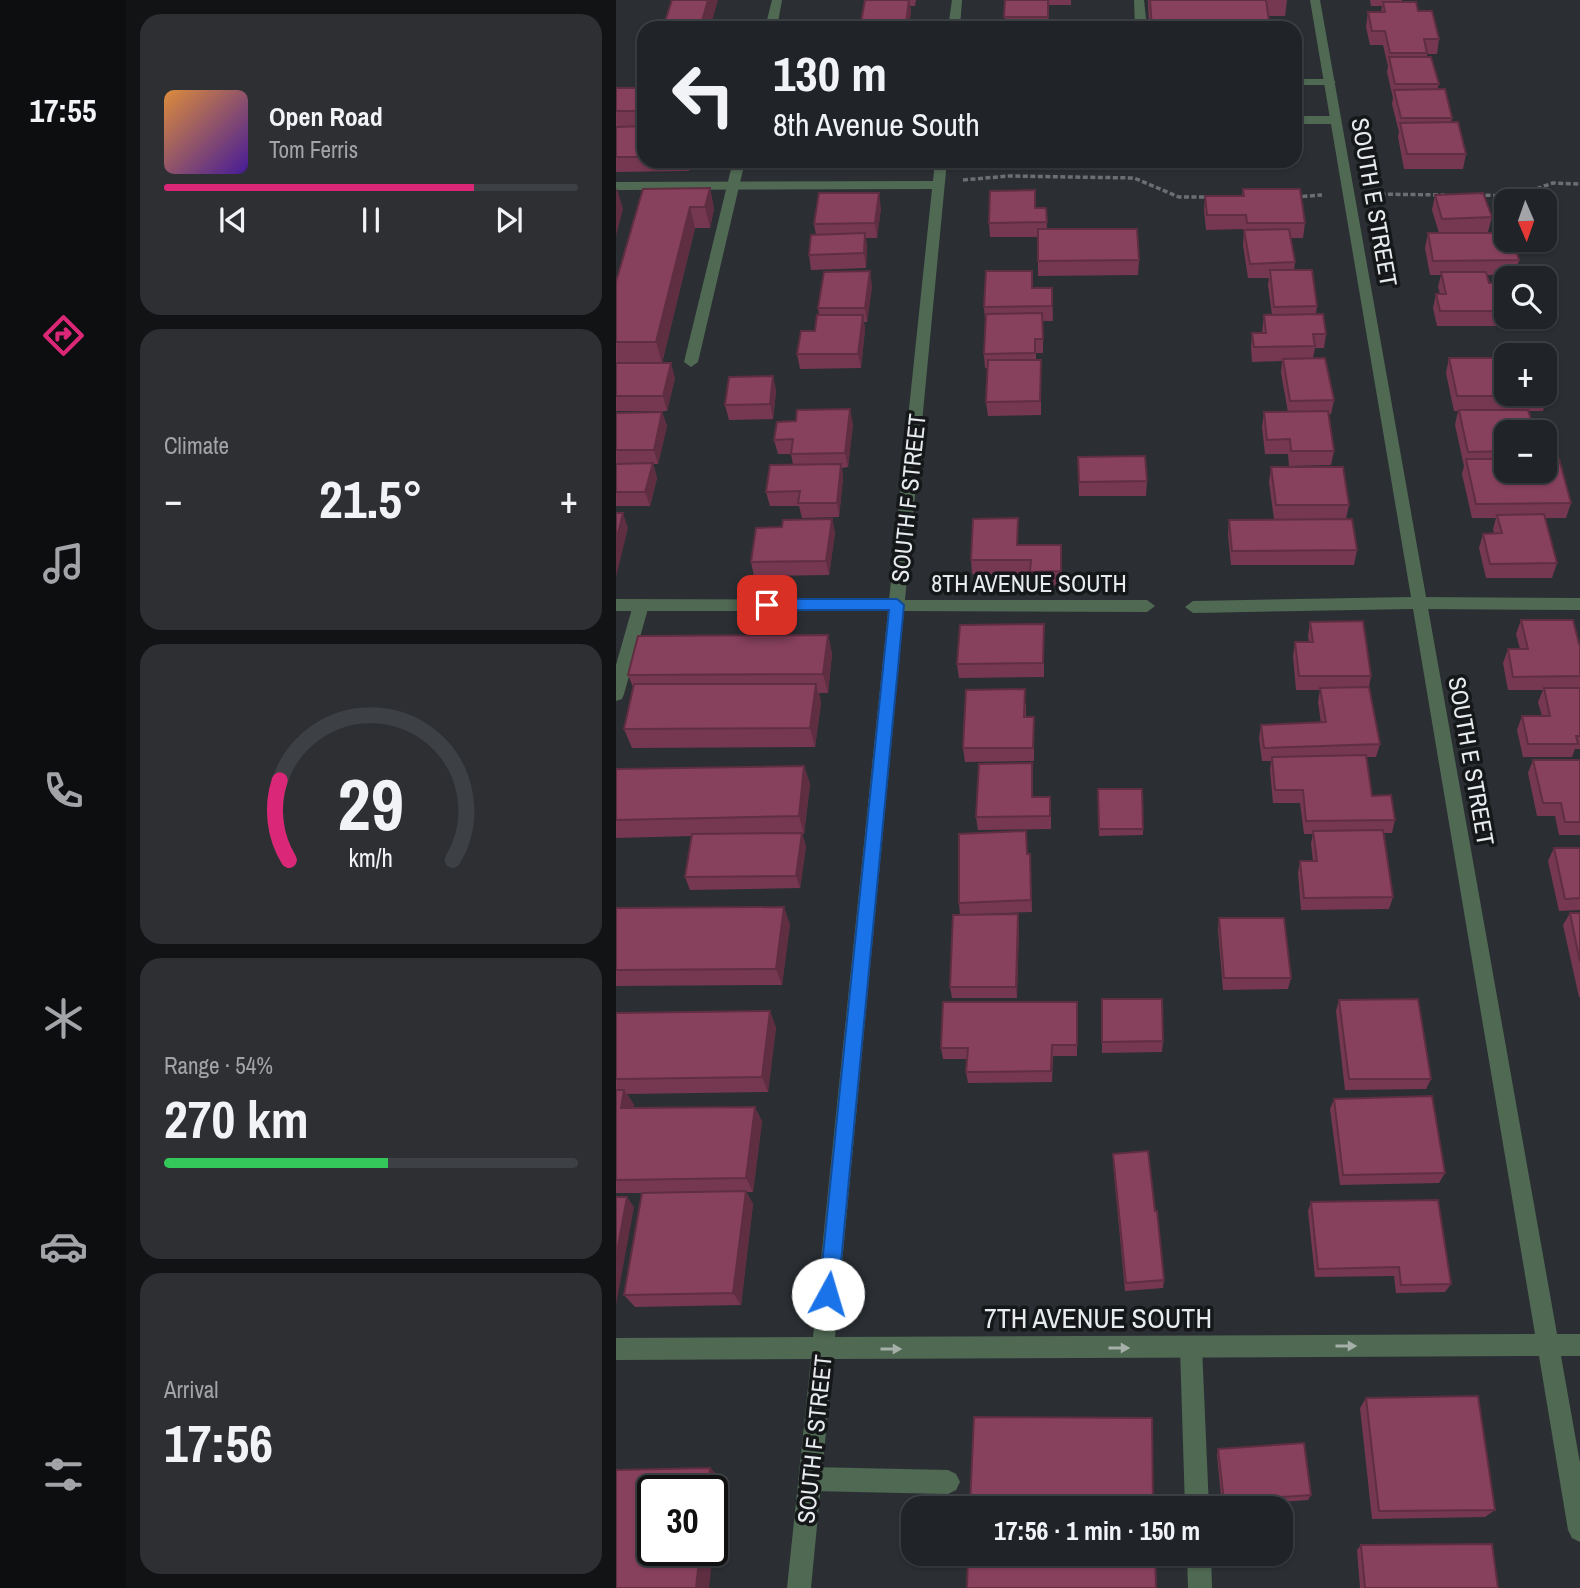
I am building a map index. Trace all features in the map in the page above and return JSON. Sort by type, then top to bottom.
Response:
[{"type":"street","points":[[772,21],[777,0]]},
{"type":"street","points":[[955,21],[957,0]]},
{"type":"street","points":[[1139,0],[1140,21]]},
{"type":"street","name":"SOUTH E STREET","points":[[1315,0],[1580,1530]]},
{"type":"street","points":[[1302,82],[1329,82]]},
{"type":"street","points":[[1302,120],[1336,120]]},
{"type":"street","points":[[691,362],[737,168]]},
{"type":"street","name":"SOUTH F STREET","points":[[799,1588],[940,168]]},
{"type":"street","points":[[616,186],[938,185]]},
{"type":"street","points":[[1193,607],[1420,603],[1580,604]]},
{"type":"street","name":"8TH AVENUE SOUTH","points":[[616,605],[1147,607]]},
{"type":"street","points":[[616,694],[641,605]]},
{"type":"street","name":"7TH AVENUE SOUTH","points":[[616,1349],[1580,1345]]},
{"type":"street","points":[[1191,1347],[1197,1496]]},
{"type":"street","points":[[810,1479],[948,1482]]},
{"type":"street","points":[[1199,1566],[1200,1588]]},
{"type":"path","points":[[958,181],[1009,176],[1134,178],[1179,197],[1216,197]]},
{"type":"path","points":[[1477,195],[1516,196],[1553,183],[1580,184]]},
{"type":"path","points":[[1371,194],[1450,195]]},
{"type":"path","points":[[1291,197],[1322,195]]},
{"type":"building","points":[[672,0],[708,0],[702,21],[665,21]]},
{"type":"building","points":[[865,0],[909,0],[906,21],[861,21]]},
{"type":"building","points":[[1005,0],[1048,0],[1048,17],[1004,17]]},
{"type":"building","points":[[1150,0],[1266,0],[1269,21],[1152,21]]},
{"type":"building","points":[[1383,2],[1416,2],[1418,11],[1432,11],[1439,39],[1424,39],[1427,53],[1390,53],[1385,31],[1372,31],[1368,12],[1385,12]]},
{"type":"building","points":[[1389,57],[1431,57],[1439,84],[1395,84]]},
{"type":"building","points":[[616,88],[637,88],[637,111],[616,111]]},
{"type":"building","points":[[1445,89],[1452,118],[1401,118],[1394,90]]},
{"type":"building","points":[[1458,122],[1466,154],[1407,154],[1400,123]]},
{"type":"building","points":[[637,126],[637,157],[616,157],[616,127]]},
{"type":"building","points":[[710,188],[705,207],[690,207],[656,342],[616,342],[616,282],[643,189]]},
{"type":"building","points":[[1243,189],[1300,189],[1305,223],[1247,223],[1246,215],[1207,215],[1205,196],[1244,196]]},
{"type":"building","points":[[1035,190],[1035,208],[1046,208],[1047,222],[989,223],[990,191]]},
{"type":"building","points":[[819,193],[879,193],[875,223],[814,224]]},
{"type":"building","points":[[1483,193],[1492,217],[1442,219],[1435,195]]},
{"type":"building","points":[[1038,229],[1137,229],[1139,260],[1038,261]]},
{"type":"building","points":[[1289,229],[1295,262],[1250,264],[1244,230]]},
{"type":"building","points":[[865,233],[864,253],[809,255],[811,235]]},
{"type":"building","points":[[1428,233],[1494,233],[1494,252],[1517,252],[1519,260],[1433,261]]},
{"type":"building","points":[[1270,270],[1312,270],[1317,306],[1274,307]]},
{"type":"building","points":[[870,271],[865,308],[818,308],[824,272]]},
{"type":"building","points":[[986,271],[1032,271],[1032,288],[1052,288],[1052,306],[984,307]]},
{"type":"building","points":[[1441,272],[1486,272],[1489,283],[1494,283],[1494,311],[1440,311],[1436,294],[1446,294]]},
{"type":"building","points":[[1042,313],[1043,339],[1035,339],[1035,353],[984,354],[986,314]]},
{"type":"building","points":[[1323,314],[1326,334],[1313,334],[1315,346],[1254,347],[1252,333],[1266,333],[1264,315]]},
{"type":"building","points":[[817,315],[863,315],[858,354],[797,354],[801,331],[815,331]]},
{"type":"building","points":[[1325,358],[1334,400],[1290,401],[1283,359]]},
{"type":"building","points":[[1449,358],[1494,358],[1494,396],[1457,396]]},
{"type":"building","points":[[988,360],[1041,360],[1040,401],[986,402]]},
{"type":"building","points":[[616,363],[671,363],[663,396],[616,396]]},
{"type":"building","points":[[773,376],[770,404],[725,405],[729,377]]},
{"type":"building","points":[[850,409],[845,453],[791,454],[793,439],[774,440],[777,422],[796,421],[797,410]]},
{"type":"building","points":[[1459,410],[1528,410],[1531,420],[1494,420],[1494,451],[1468,452]]},
{"type":"building","points":[[1328,411],[1334,451],[1291,451],[1290,439],[1267,440],[1264,412]]},
{"type":"building","points":[[662,412],[654,450],[616,450],[616,413]]},
{"type":"building","points":[[1145,456],[1147,481],[1079,482],[1078,457]]},
{"type":"building","points":[[1466,459],[1494,459],[1494,483],[1557,483],[1559,459],[1571,503],[1476,504]]},
{"type":"building","points":[[653,463],[645,492],[616,492],[616,464]]},
{"type":"building","points":[[841,464],[837,503],[798,503],[800,491],[766,492],[770,465]]},
{"type":"building","points":[[1271,467],[1343,467],[1349,505],[1276,505]]},
{"type":"building","points":[[616,513],[623,513],[616,541]]},
{"type":"building","points":[[1544,514],[1557,563],[1490,564],[1483,534],[1502,533],[1497,515]]},
{"type":"building","points":[[1018,518],[1017,545],[1061,545],[1061,571],[1030,572],[1031,560],[971,560],[973,519]]},
{"type":"building","points":[[832,519],[826,561],[751,562],[756,528],[782,527],[783,520]]},
{"type":"building","points":[[1352,519],[1357,550],[1232,551],[1229,520]]},
{"type":"building","points":[[1521,620],[1573,620],[1580,644],[1580,676],[1513,677],[1508,649],[1528,649]]},
{"type":"building","points":[[1363,621],[1371,676],[1299,676],[1295,642],[1313,642],[1310,622]]},
{"type":"building","points":[[1044,624],[1043,663],[957,664],[960,625]]},
{"type":"building","points":[[828,635],[823,674],[628,675],[638,636]]},
{"type":"building","points":[[634,684],[816,684],[810,728],[624,729]]},
{"type":"building","points":[[1369,687],[1380,744],[1264,748],[1261,725],[1326,722],[1320,688]]},
{"type":"building","points":[[1544,688],[1580,688],[1580,736],[1576,736],[1578,744],[1528,744],[1522,716],[1550,716]]},
{"type":"building","points":[[1025,689],[1024,717],[1034,717],[1033,748],[963,748],[966,690]]},
{"type":"building","points":[[1366,755],[1372,796],[1391,795],[1395,820],[1306,821],[1303,790],[1275,790],[1272,757]]},
{"type":"building","points":[[1533,760],[1580,760],[1580,822],[1565,822],[1561,803],[1543,803]]},
{"type":"building","points":[[1032,763],[1032,797],[1050,797],[1050,816],[976,817],[979,764]]},
{"type":"building","points":[[804,766],[799,816],[616,820],[616,769]]},
{"type":"building","points":[[1098,789],[1142,789],[1143,829],[1099,829]]},
{"type":"building","points":[[1383,830],[1393,897],[1304,898],[1300,861],[1317,861],[1313,831]]},
{"type":"building","points":[[1026,831],[1027,854],[1030,854],[1031,900],[959,903],[959,834]]},
{"type":"building","points":[[802,833],[796,876],[685,877],[692,834]]},
{"type":"building","points":[[1554,848],[1580,848],[1580,898],[1565,899]]},
{"type":"building","points":[[784,907],[776,969],[616,970],[616,908]]},
{"type":"building","points":[[1570,913],[1580,913],[1580,962]]},
{"type":"building","points":[[1018,914],[1016,987],[950,987],[953,915]]},
{"type":"building","points":[[1219,918],[1284,918],[1291,978],[1224,978]]},
{"type":"building","points":[[1102,999],[1162,999],[1163,1041],[1102,1042]]},
{"type":"building","points":[[1418,999],[1431,1079],[1349,1079],[1339,1000]]},
{"type":"building","points":[[943,1002],[1077,1002],[1077,1045],[1052,1045],[1051,1071],[966,1072],[968,1048],[941,1048]]},
{"type":"building","points":[[770,1011],[762,1077],[616,1079],[616,1013]]},
{"type":"building","points":[[616,1090],[624,1090],[621,1108],[755,1107],[746,1178],[616,1180]]},
{"type":"building","points":[[1432,1096],[1445,1173],[1343,1175],[1334,1099]]},
{"type":"building","points":[[1148,1151],[1164,1280],[1126,1283],[1113,1154]]},
{"type":"building","points":[[746,1191],[733,1293],[624,1295],[642,1193]]},
{"type":"building","points":[[616,1197],[627,1197],[616,1257]]},
{"type":"building","points":[[1438,1200],[1451,1284],[1401,1285],[1399,1267],[1318,1269],[1311,1202]]},
{"type":"building","points":[[1478,1396],[1495,1510],[1379,1511],[1366,1398]]},
{"type":"building","points":[[974,1417],[1152,1418],[1153,1496],[970,1496]]},
{"type":"building","points":[[1304,1443],[1311,1495],[1223,1496],[1218,1449]]},
{"type":"building","points":[[710,1468],[709,1475],[637,1475],[637,1566],[698,1566],[696,1588],[616,1588],[616,1470]]},
{"type":"building","points":[[1492,1544],[1498,1588],[1365,1588],[1361,1545]]},
{"type":"building","points":[[968,1566],[1155,1566],[1156,1588],[967,1588]]},
{"type":"route","points":[[767,605],[897,605],[828,1294]]}]
